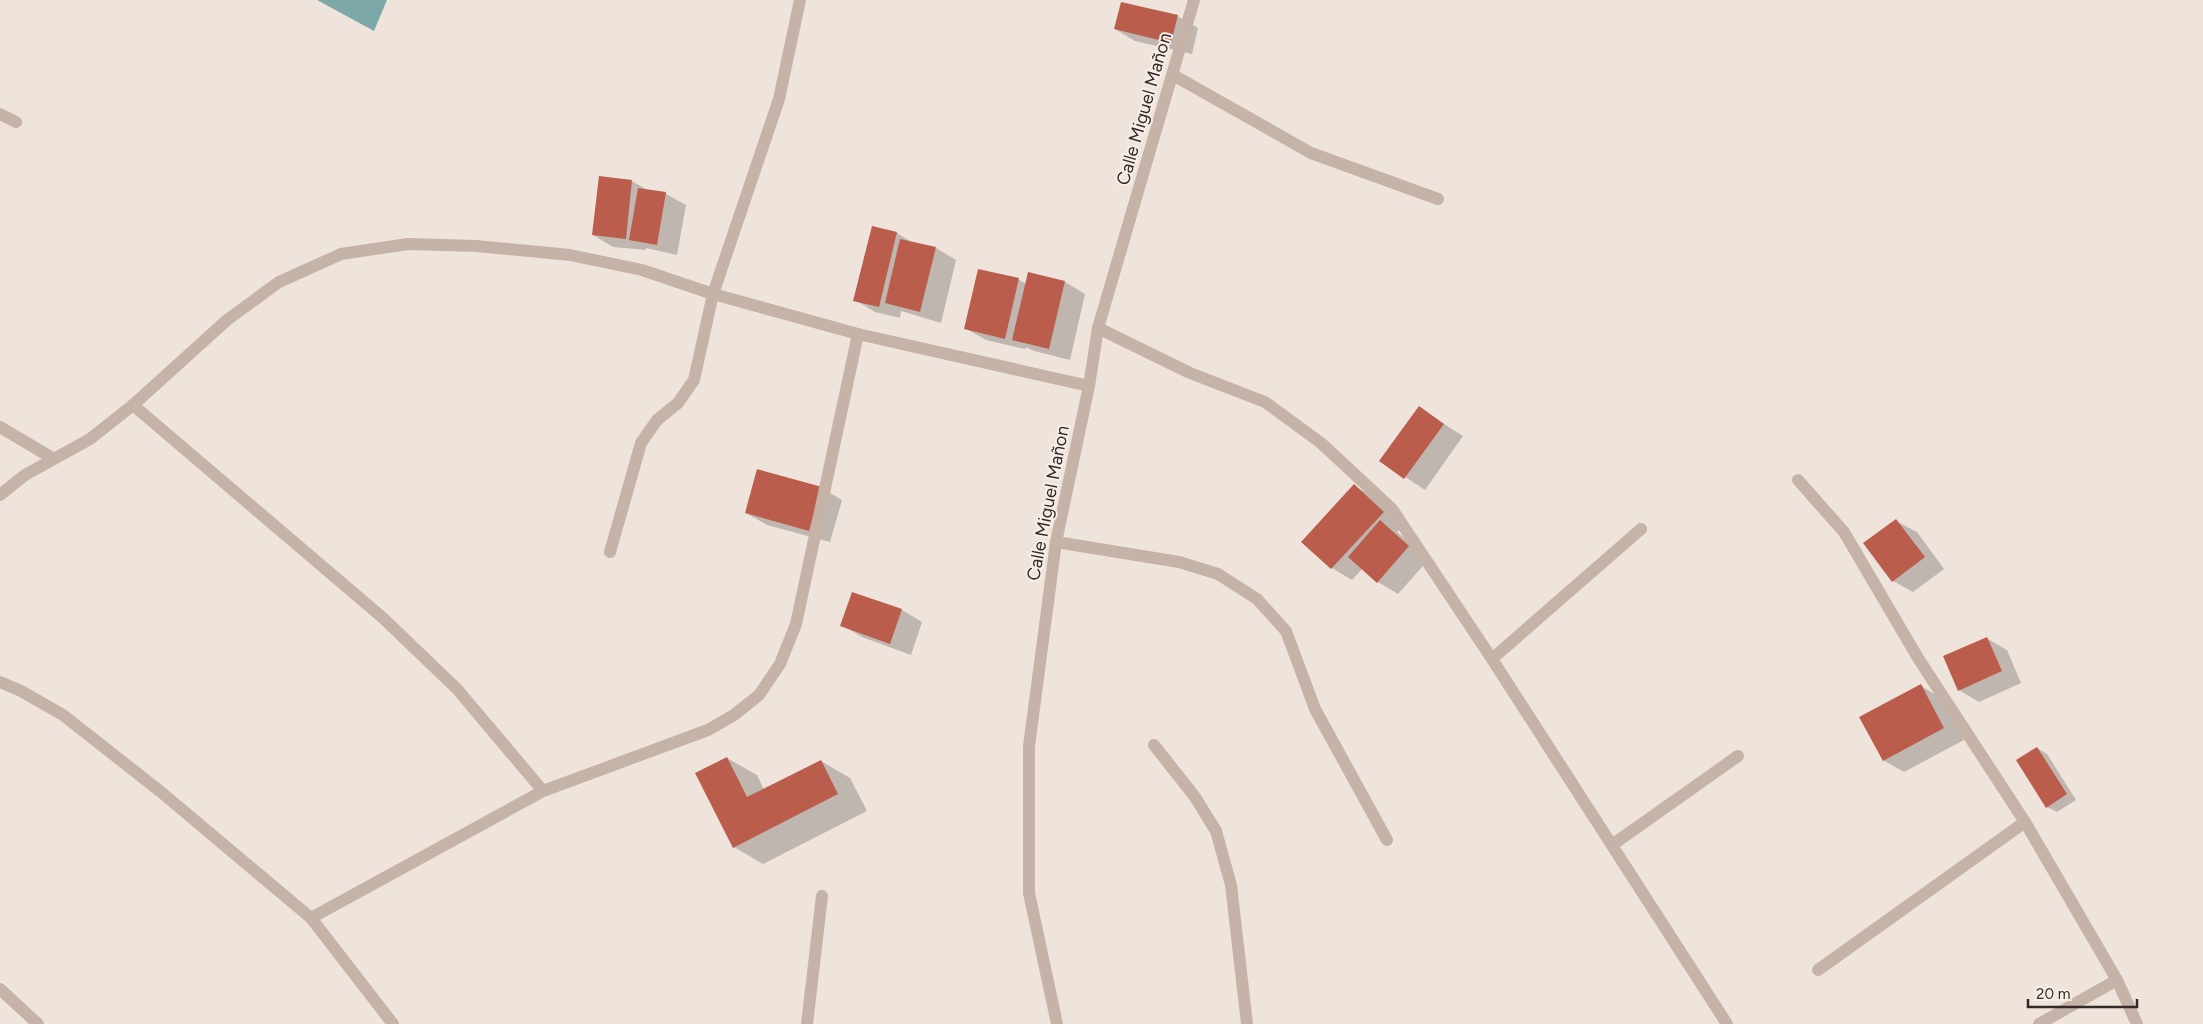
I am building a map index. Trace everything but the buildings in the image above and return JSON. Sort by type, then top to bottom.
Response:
[{"type":"street","points":[[610,552],[642,443],[657,420],[678,402],[694,380],[713,294],[779,99],[800,0]]},
{"type":"street","name":"Calle Miguel Mañon","points":[[1057,1024],[1029,893],[1029,746],[1056,542],[1098,328],[1194,0]]},
{"type":"street","points":[[1173,75],[1311,154],[1438,199]]},
{"type":"street","points":[[0,114],[16,122]]},
{"type":"street","points":[[0,495],[25,475],[90,439],[133,405],[227,320],[279,282],[341,254],[408,244],[476,246],[570,255],[642,270],[713,294],[858,334],[1088,386]]},
{"type":"street","points":[[1098,328],[1190,373],[1265,402],[1321,443],[1392,509],[1727,1024]]},
{"type":"street","points":[[311,918],[543,791],[708,730],[734,715],[759,695],[780,664],[796,624],[858,334]]},
{"type":"street","points":[[133,405],[383,618],[456,689],[543,791]]},
{"type":"street","points":[[0,427],[54,459]]},
{"type":"street","points":[[1798,480],[1844,532],[1918,658],[2025,822],[2117,980],[2137,1024]]},
{"type":"street","points":[[1492,660],[1641,529]]},
{"type":"street","points":[[1056,542],[1179,562],[1218,574],[1257,599],[1286,631],[1315,709],[1387,840]]},
{"type":"street","points":[[0,682],[21,691],[63,715],[161,792],[311,918],[393,1024]]},
{"type":"street","points":[[1154,745],[1195,797],[1216,831],[1231,885],[1246,1024]]},
{"type":"street","points":[[1612,845],[1738,756]]},
{"type":"street","points":[[1818,970],[2025,822]]},
{"type":"street","points":[[807,1024],[822,896]]},
{"type":"street","points":[[2039,1024],[2117,980]]},
{"type":"street","points":[[0,990],[38,1024]]},
{"type":"water","points":[[317,0],[387,0],[374,31]]}]
